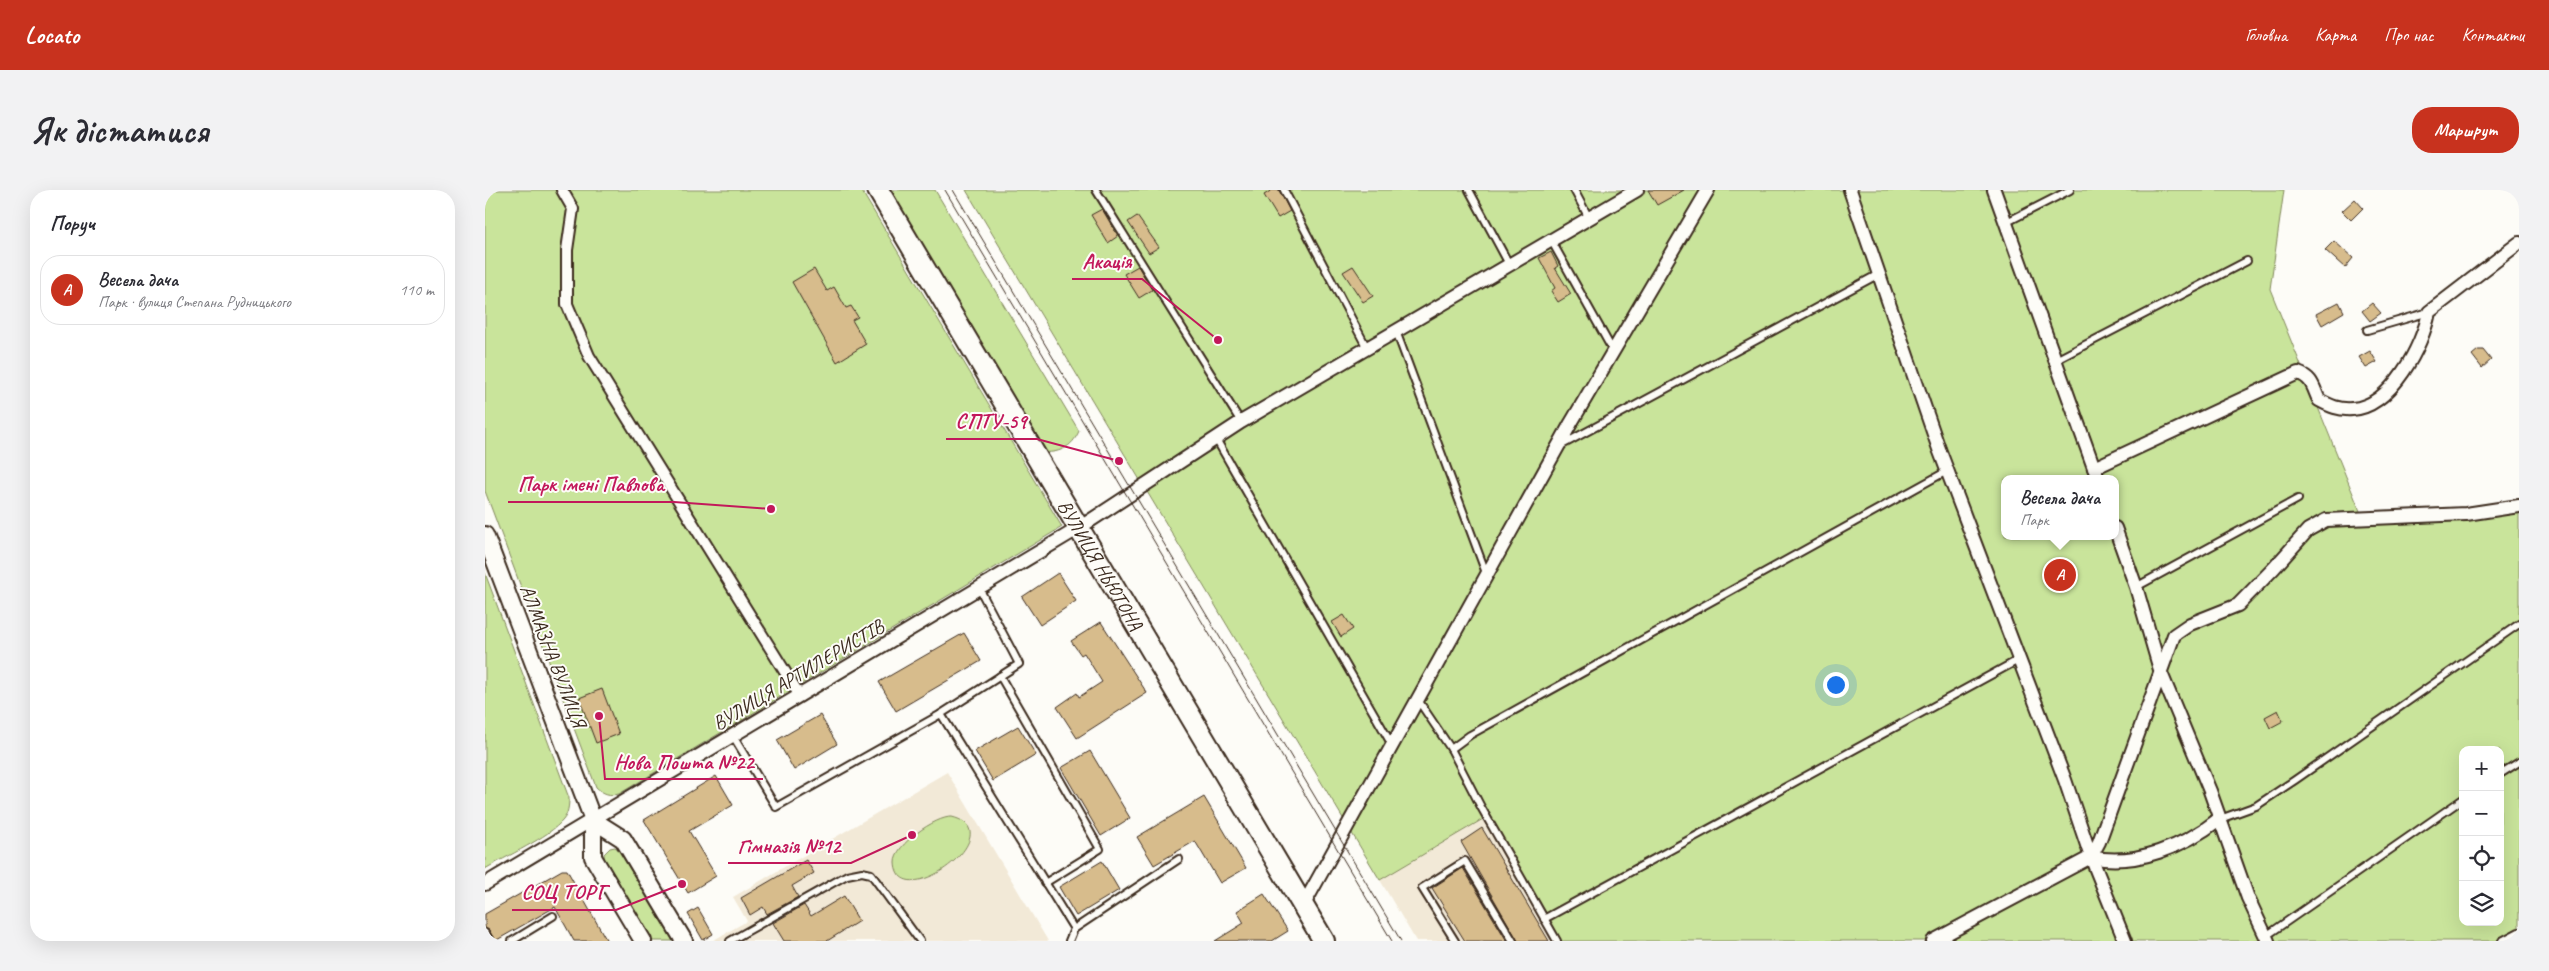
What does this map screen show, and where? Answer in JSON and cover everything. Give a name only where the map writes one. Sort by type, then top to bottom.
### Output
[{"type":"main road","name":"ВУЛИЦЯ НЬЮТОНА","points":[[878,190],[1324,941]]},
{"type":"street","points":[[562,190],[573,209],[567,250],[567,304],[589,356],[800,696]]},
{"type":"street","name":"ВУЛИЦЯ АРТИЛЕРИСТІВ","points":[[485,884],[1079,528],[1241,422],[1637,190]]},
{"type":"street","points":[[1303,906],[1557,448],[1708,190]]},
{"type":"street","points":[[1850,190],[1877,275],[1947,470],[2019,659],[2091,857],[2125,941]]},
{"type":"street","points":[[1993,190],[2096,473],[2298,374],[2312,381],[2319,400],[2337,408],[2353,409],[2364,406],[2396,383],[2425,333],[2429,312],[2519,243]]},
{"type":"street","points":[[1933,941],[2091,857],[2099,842],[2174,636],[2190,624],[2238,605],[2308,530],[2326,520],[2466,514],[2519,506]]},
{"type":"street","name":"АЛМАЗНА ВУЛИЦЯ","points":[[485,535],[593,820],[593,857],[643,941]]},
{"type":"street","points":[[2119,539],[2136,587],[2161,673],[2248,898],[2267,938]]},
{"type":"street","points":[[2091,857],[2105,860],[2155,853],[2204,831],[2219,819]]},
{"type":"street","points":[[593,820],[623,839],[684,941]]},
{"type":"lane","points":[[1096,190],[1241,422]]},
{"type":"lane","points":[[1284,190],[1367,348]]},
{"type":"lane","points":[[1469,190],[1509,264]]},
{"type":"lane","points":[[1574,190],[1589,218]]},
{"type":"lane","points":[[2005,223],[2070,190]]},
{"type":"lane","points":[[1551,240],[1613,351]]},
{"type":"lane","points":[[2054,361],[2247,261]]},
{"type":"lane","points":[[1557,448],[1877,275]]},
{"type":"lane","points":[[2367,330],[2429,312]]},
{"type":"lane","points":[[1395,332],[1487,574]]},
{"type":"lane","points":[[1217,439],[1392,745]]},
{"type":"lane","points":[[1451,749],[1470,736],[1947,470]]},
{"type":"lane","points":[[2136,587],[2298,499]]},
{"type":"lane","points":[[733,736],[775,807],[941,714],[1019,664],[979,588]]},
{"type":"lane","points":[[2219,819],[2256,806],[2288,786],[2519,624]]},
{"type":"lane","points":[[1544,919],[2019,659]]},
{"type":"lane","points":[[1000,676],[1100,849],[1045,883]]},
{"type":"lane","points":[[1417,699],[1451,749],[1453,757],[1557,941]]},
{"type":"lane","points":[[941,714],[1074,928]]},
{"type":"lane","points":[[2504,771],[2519,762]]},
{"type":"lane","points":[[2267,938],[2459,802]]},
{"type":"lane","points":[[1069,941],[1074,928],[1179,859]]},
{"type":"lane","points":[[1455,941],[1422,888],[1465,861],[1513,941]]},
{"type":"lane","points":[[730,941],[847,875],[862,872],[871,874],[920,941]]},
{"type":"lane","points":[[512,941],[553,916]]},
{"type":"lane","points":[[2502,941],[2519,932]]},
{"type":"lane","points":[[485,933],[490,941]]},
{"type":"shaded area","points":[[947,772],[1048,941],[712,941],[747,921],[733,897]]},
{"type":"shaded area","points":[[1483,819],[1559,941],[1416,941],[1380,880]]},
{"type":"green space","points":[[485,190],[861,190],[1062,527],[619,794],[610,795],[604,793],[596,787],[485,491]]},
{"type":"green space","points":[[888,190],[935,190],[1079,431],[1072,442],[1064,449],[1053,452],[1041,452]]},
{"type":"green space","points":[[966,190],[2284,190],[2270,289],[2362,516],[2519,506],[2519,941],[1557,941],[1483,819],[1380,880]]},
{"type":"green space","points":[[485,573],[569,798],[566,815],[563,820],[548,833],[485,869]]},
{"type":"green space","points":[[952,817],[967,826],[970,838],[962,853],[948,866],[931,876],[914,881],[901,877],[895,862],[901,848],[908,840],[927,826],[936,821]]},
{"type":"green space","points":[[615,847],[622,852],[675,941],[652,941],[605,863],[604,854],[610,848]]},
{"type":"building","points":[[1272,190],[1279,190],[1290,211],[1278,218],[1264,195]]},
{"type":"building","points":[[1648,190],[1684,190],[1657,205]]},
{"type":"building","points":[[2355,199],[2363,208],[2351,220],[2342,211]]},
{"type":"building","points":[[1102,209],[1118,236],[1108,243],[1091,215]]},
{"type":"building","points":[[1137,216],[1159,247],[1149,253],[1128,222]]},
{"type":"building","points":[[2334,241],[2353,258],[2345,268],[2325,250]]},
{"type":"building","points":[[1551,252],[1558,266],[1555,268],[1571,294],[1558,302],[1551,291],[1555,288],[1539,258]]},
{"type":"building","points":[[1138,266],[1152,290],[1139,298],[1124,274]]},
{"type":"building","points":[[1353,266],[1373,296],[1363,302],[1343,272]]},
{"type":"building","points":[[814,269],[827,291],[834,287],[846,308],[851,306],[858,317],[852,320],[866,344],[837,362],[792,282]]},
{"type":"building","points":[[2339,302],[2344,312],[2322,325],[2316,314]]},
{"type":"building","points":[[2372,303],[2381,313],[2370,321],[2362,311]]},
{"type":"building","points":[[2478,350],[2483,350],[2491,360],[2482,368],[2472,355]]},
{"type":"building","points":[[2370,351],[2377,362],[2366,368],[2359,357]]},
{"type":"building","points":[[1058,573],[1076,601],[1040,625],[1022,597]]},
{"type":"building","points":[[1344,615],[1353,629],[1341,637],[1332,622]]},
{"type":"building","points":[[1101,622],[1147,693],[1077,738],[1057,707],[1077,693],[1079,697],[1102,682],[1084,653],[1081,655],[1071,641]]},
{"type":"building","points":[[964,633],[981,661],[896,711],[879,682]]},
{"type":"building","points":[[602,689],[619,734],[596,743],[579,698]]},
{"type":"building","points":[[2278,710],[2283,721],[2270,728],[2265,717]]},
{"type":"building","points":[[820,715],[837,744],[794,770],[777,740]]},
{"type":"building","points":[[1018,726],[1036,755],[993,781],[975,751]]},
{"type":"building","points":[[1090,751],[1130,818],[1101,836],[1061,768]]},
{"type":"building","points":[[716,776],[733,805],[689,831],[716,876],[688,893],[644,820]]},
{"type":"building","points":[[1204,797],[1246,868],[1220,883],[1195,841],[1154,865],[1137,837]]},
{"type":"building","points":[[1482,828],[1549,941],[1518,941],[1461,842]]},
{"type":"building","points":[[806,860],[814,873],[792,886],[798,897],[767,914],[763,907],[750,915],[741,898]]},
{"type":"building","points":[[1102,861],[1119,890],[1076,916],[1059,887]]},
{"type":"building","points":[[1463,868],[1507,941],[1465,941],[1432,888]]},
{"type":"building","points":[[562,870],[567,870],[607,941],[574,941],[555,907],[495,941],[489,930],[485,928],[485,914]]},
{"type":"building","points":[[1264,894],[1288,931],[1272,941],[1215,941],[1244,923],[1237,911]]},
{"type":"building","points":[[844,896],[859,921],[827,941],[784,941],[773,923],[804,905],[811,916]]},
{"type":"building","points":[[698,908],[713,934],[703,940],[688,914]]},
{"type":"tram line","points":[[945,190],[1392,941]]},
{"type":"tram line","points":[[953,190],[1401,941]]},
{"type":"place","name":"Акація","points":[[1218,340]]},
{"type":"place","name":"СПТУ-59","points":[[1119,461]]},
{"type":"place","name":"Парк імені Павлова","points":[[771,509]]},
{"type":"place","name":"Весела дача","points":[[2060,575]]},
{"type":"place","name":"Нова Пошта №22","points":[[599,716]]},
{"type":"place","name":"Гімназія №12","points":[[912,835]]},
{"type":"place","name":"СОЦ ТОРГ","points":[[682,884]]}]
